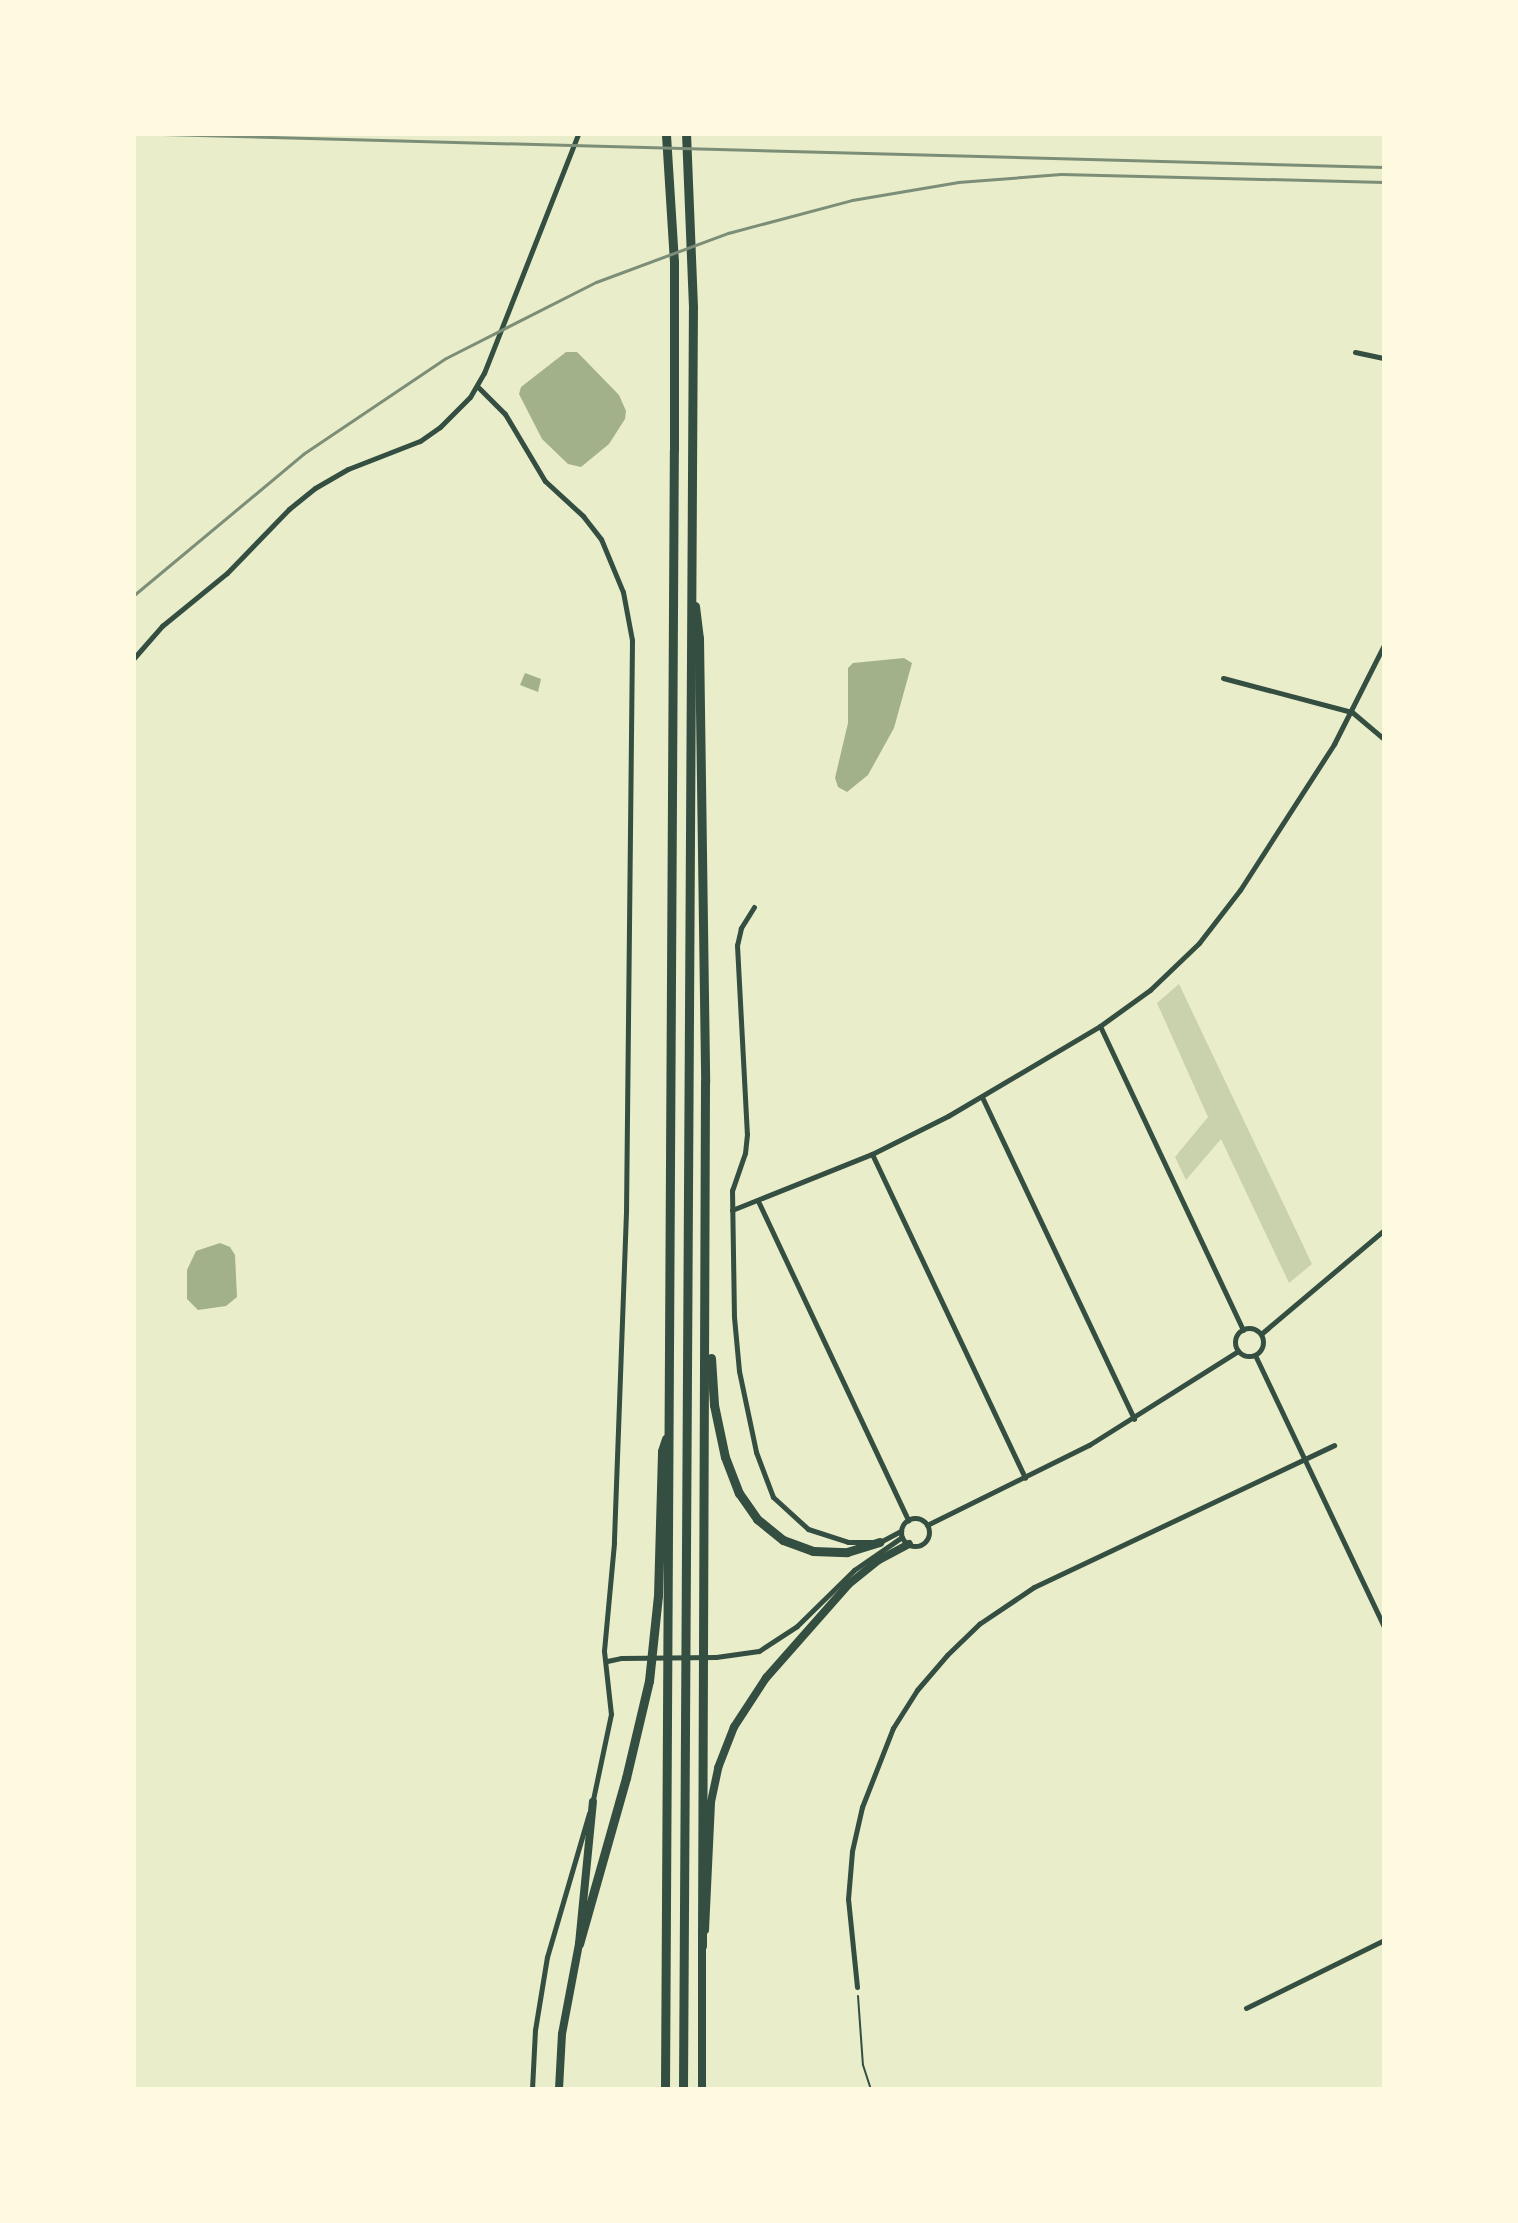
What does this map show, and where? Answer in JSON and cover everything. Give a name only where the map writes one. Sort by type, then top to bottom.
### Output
[{"type":"highway","points":[[665,2089],[674,326],[673,223],[666,134]]},
{"type":"highway","points":[[683,2089],[693,307],[686,134]]},
{"type":"highway","points":[[691,596],[699,638],[705,1108],[702,2089]]},
{"type":"highway","points":[[705,1108],[710,1140],[712,1379],[719,1432],[729,1470],[757,1519],[790,1543],[830,1553],[880,1542]]},
{"type":"highway","points":[[559,2089],[564,2014],[579,1944],[633,1751],[649,1681],[658,1596],[662,1451],[669,1432]]},
{"type":"highway","points":[[702,1946],[707,1918],[711,1802],[718,1768],[734,1727],[756,1690],[849,1584],[904,1537]]},
{"type":"highway","points":[[579,1944],[593,1802]]},
{"type":"street","points":[[134,658],[169,620],[227,573],[289,509],[315,488],[348,469],[429,435],[478,387],[519,290],[578,134]]},
{"type":"street","points":[[1355,352],[1384,358]]},
{"type":"street","points":[[478,387],[505,414],[545,481],[589,523],[601,539],[623,592],[632,640],[626,1197],[614,1543],[604,1645],[611,1714],[593,1802],[547,1957],[537,2014],[532,2089]]},
{"type":"street","points":[[732,1210],[872,1154],[982,1097],[1100,1026],[1166,975],[1212,927],[1352,712],[1384,645]]},
{"type":"street","points":[[1223,678],[1352,712],[1384,739]]},
{"type":"street","points":[[754,907],[744,921],[737,945],[747,1134],[745,1153],[733,1184],[732,1210],[737,1360],[756,1452],[766,1482],[781,1506],[808,1529],[848,1542],[880,1542],[904,1537],[919,1545],[926,1539],[927,1525]]},
{"type":"street","points":[[1100,1026],[1243,1330]]},
{"type":"street","points":[[982,1097],[1134,1419]]},
{"type":"street","points":[[872,1154],[1025,1478]]},
{"type":"street","points":[[607,1661],[641,1657],[747,1655],[778,1641],[854,1570],[904,1537],[908,1520],[758,1201]]},
{"type":"street","points":[[1261,1334],[1384,1230]]},
{"type":"street","points":[[1255,1329],[1261,1334],[1262,1348],[1255,1355],[1246,1356],[1238,1351],[1236,1339],[1243,1330],[1255,1329]]},
{"type":"street","points":[[927,1525],[1025,1478],[1134,1419],[1238,1351]]},
{"type":"street","points":[[1255,1355],[1384,1627]]},
{"type":"street","points":[[857,1987],[848,1899],[857,1828],[884,1747],[904,1709],[932,1672],[979,1624],[1034,1587],[1334,1445]]},
{"type":"street","points":[[908,1520],[918,1519],[927,1525]]},
{"type":"street","points":[[1246,2008],[1384,1940]]},
{"type":"path","points":[[857,1987],[863,2065],[871,2089]]},
{"type":"shaded area","points":[[566,352],[577,352],[619,395],[626,411],[625,419],[609,444],[581,467],[568,464],[542,439],[519,394],[521,387]]},
{"type":"shaded area","points":[[904,658],[912,663],[894,728],[868,775],[847,792],[838,787],[835,778],[848,723],[848,668],[853,663]]},
{"type":"shaded area","points":[[525,673],[541,679],[538,692],[520,685]]},
{"type":"shaded area","points":[[1179,984],[1312,1264],[1289,1283],[1221,1139],[1186,1180],[1175,1157],[1208,1117],[1157,1003]]},
{"type":"shaded area","points":[[220,1243],[230,1247],[235,1255],[237,1297],[226,1306],[198,1310],[187,1299],[187,1270],[196,1251]]},
{"type":"railway","points":[[163,134],[1384,167]]},
{"type":"railway","points":[[134,595],[303,454],[446,358],[596,282],[728,233],[852,200],[958,182],[1061,174],[1384,182]]}]
